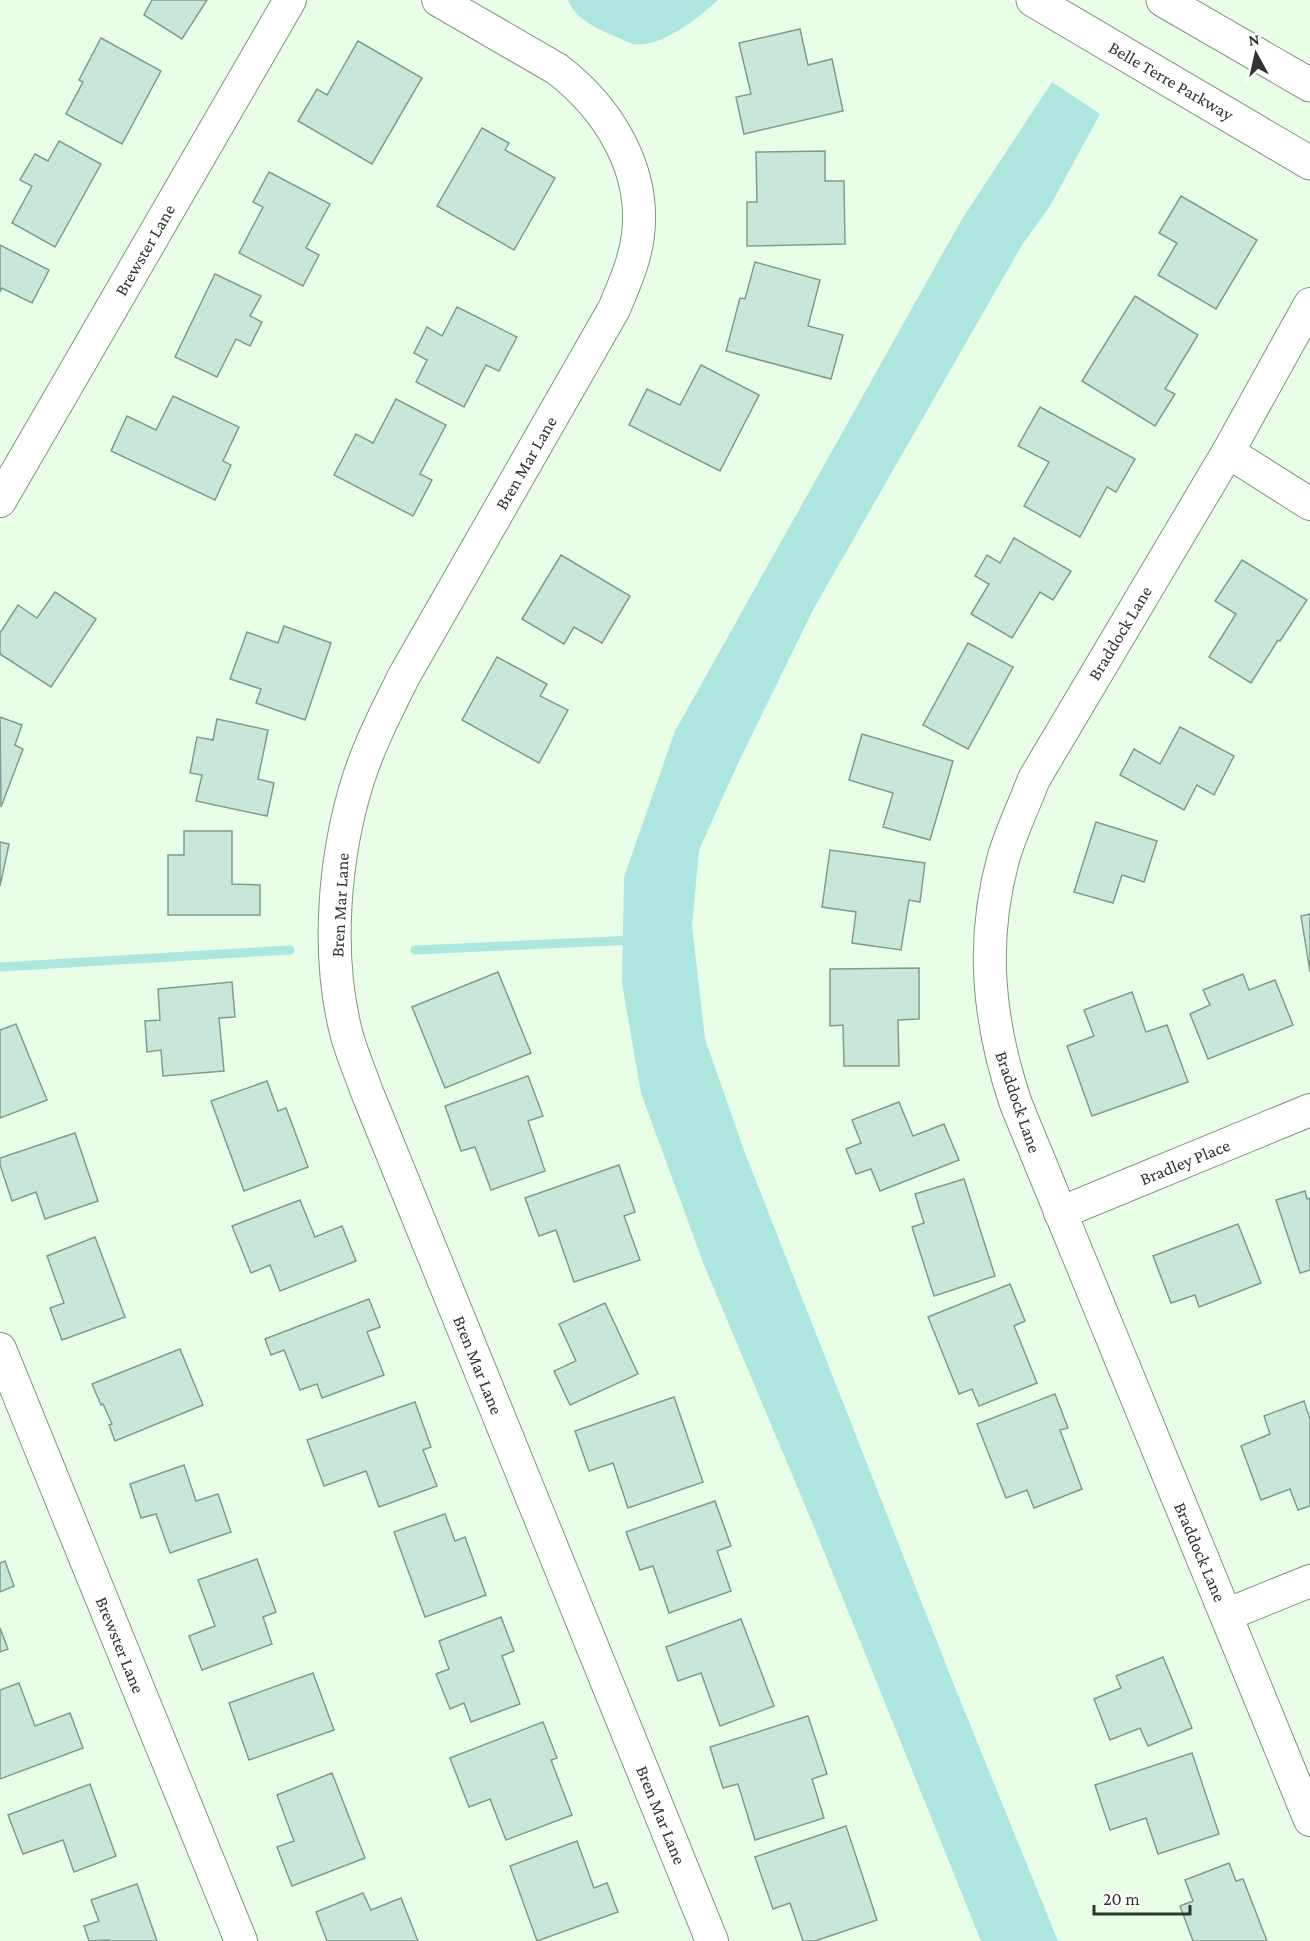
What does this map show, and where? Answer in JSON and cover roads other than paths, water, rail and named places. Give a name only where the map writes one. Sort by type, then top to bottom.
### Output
[{"type":"main road","name":"Belle Terre Parkway","points":[[1033,0],[1310,162]]},
{"type":"main road","points":[[1164,0],[1310,85]]},
{"type":"street","name":"Brewster Lane","points":[[0,501],[290,0]]},
{"type":"street","name":"Bren Mar Lane","points":[[438,0],[558,69],[598,108],[614,129],[632,171],[639,214],[638,234],[634,257],[614,309],[404,676],[367,755],[346,826],[336,899],[336,946],[341,1006],[346,1032],[367,1092],[712,1941]]},
{"type":"street","name":"Braddock Lane","points":[[1310,304],[1228,452],[1034,779],[1011,834],[998,881],[992,911],[990,940],[992,1006],[997,1038],[1016,1104],[1310,1820]]},
{"type":"street","points":[[1228,452],[1310,504]]},
{"type":"street","name":"Bradley Place","points":[[1060,1213],[1310,1110]]},
{"type":"street","name":"Brewster Lane","points":[[0,1349],[241,1941]]},
{"type":"street","points":[[1226,1615],[1310,1581]]},
{"type":"water","points":[[568,0],[718,0],[667,37],[655,42],[632,44],[587,22],[579,16]]},
{"type":"water","points":[[1052,82],[1100,114],[1050,206],[1022,245],[814,608],[740,759],[699,850],[692,926],[705,1039],[745,1153],[954,1685],[1058,1941],[981,1941],[812,1522],[704,1265],[641,1093],[622,983],[624,877],[675,731],[962,219]]},
{"type":"waterway","points":[[415,950],[635,940]]},
{"type":"waterway","points":[[0,967],[290,950]]}]
